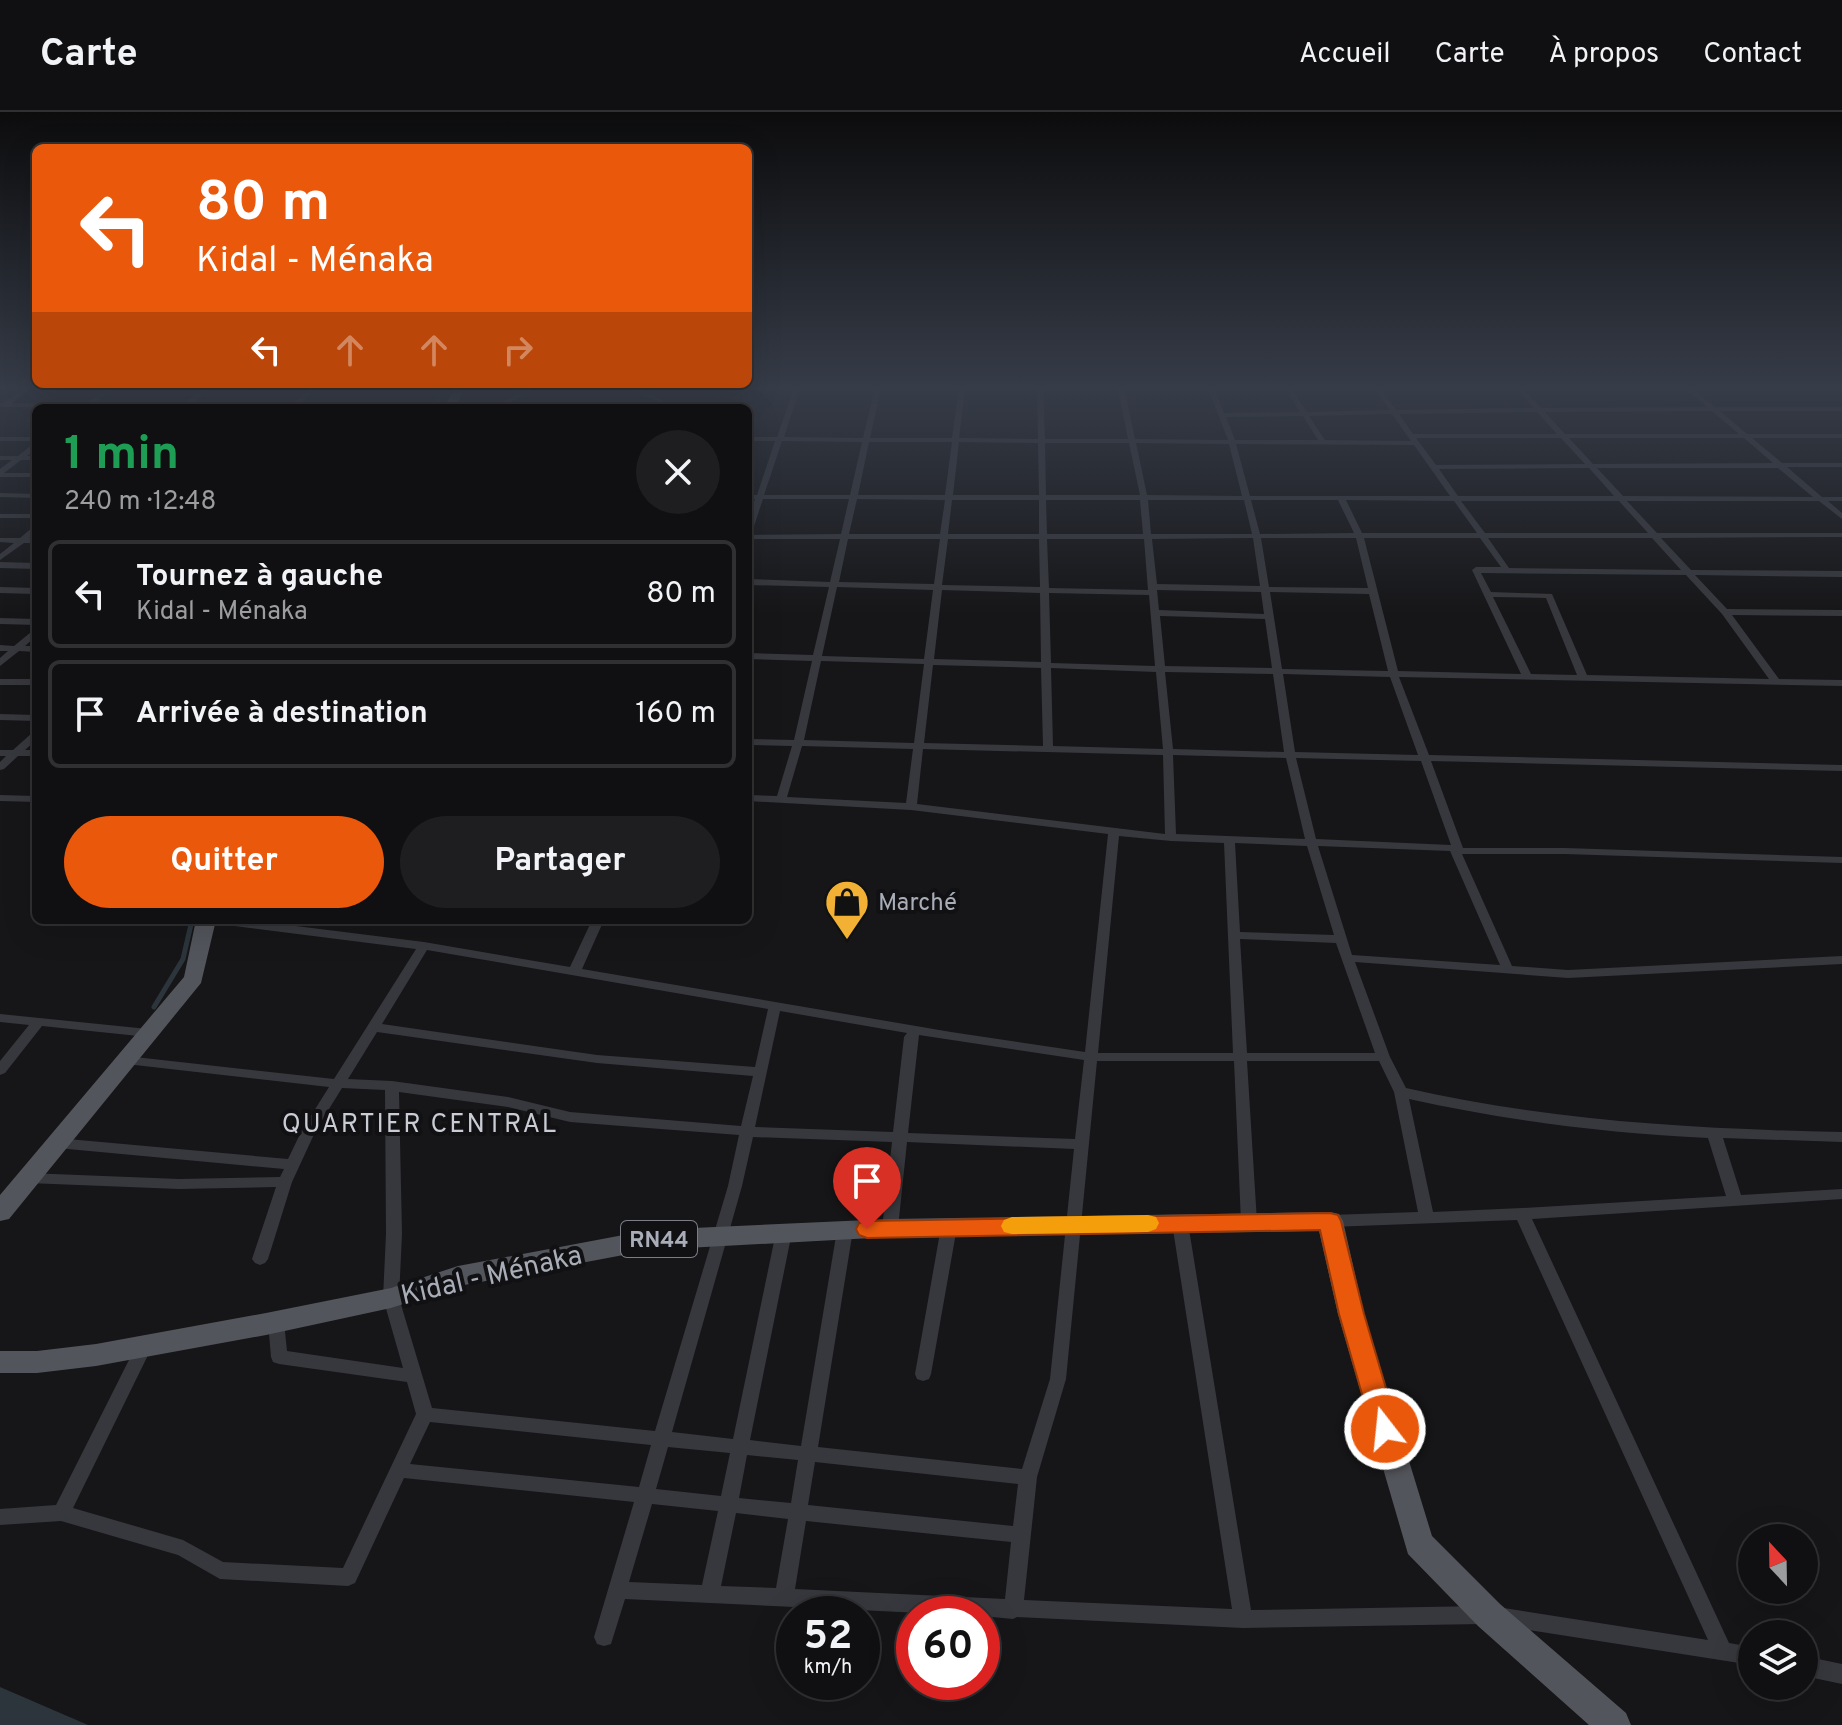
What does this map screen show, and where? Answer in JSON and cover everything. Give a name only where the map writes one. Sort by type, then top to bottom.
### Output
[{"type":"main road","points":[[0,1212],[194,978],[205,924]]},
{"type":"main road","points":[[1330,1221],[1351,1314],[1419,1544],[1489,1615],[1614,1725]]},
{"type":"main road","name":"Kidal - Ménaka","points":[[0,1362],[37,1362],[144,1347],[391,1298],[458,1276],[650,1240],[890,1228],[1330,1221]]},
{"type":"street","points":[[752,523],[772,463]]},
{"type":"street","points":[[781,800],[798,743],[861,463]]},
{"type":"street","points":[[911,807],[953,463]]},
{"type":"street","points":[[1042,463],[1048,749]]},
{"type":"street","points":[[1137,463],[1144,497],[1168,752],[1171,838]]},
{"type":"street","points":[[1238,463],[1257,536],[1290,755],[1311,842],[1340,939],[1383,1057],[1401,1092],[1427,1218]]},
{"type":"street","points":[[1430,463],[1507,570]]},
{"type":"street","points":[[1589,465],[1725,612],[1776,681]]},
{"type":"street","points":[[1780,465],[1842,517]]},
{"type":"street","points":[[1433,467],[1842,465]]},
{"type":"street","points":[[0,473],[32,475]]},
{"type":"street","points":[[0,495],[32,496]]},
{"type":"street","points":[[752,497],[1842,499]]},
{"type":"street","points":[[1341,498],[1359,536],[1394,675],[1456,850],[1507,968]]},
{"type":"street","points":[[0,516],[32,516]]},
{"type":"street","points":[[0,558],[32,532]]},
{"type":"street","points":[[752,535],[1842,535]]},
{"type":"street","points":[[0,540],[32,541]]},
{"type":"street","points":[[0,565],[32,566]]},
{"type":"street","points":[[1527,676],[1476,570],[1842,574]]},
{"type":"street","points":[[752,582],[1045,590],[1266,588],[1372,591]]},
{"type":"street","points":[[0,590],[32,591]]},
{"type":"street","points":[[1486,594],[1549,596],[1583,677]]},
{"type":"street","points":[[1725,612],[1842,613]]},
{"type":"street","points":[[1155,613],[1270,617]]},
{"type":"street","points":[[0,621],[32,622]]},
{"type":"street","points":[[0,663],[32,635]]},
{"type":"street","points":[[0,648],[32,649]]},
{"type":"street","points":[[752,656],[1394,675],[1842,683]]},
{"type":"street","points":[[0,682],[32,682]]},
{"type":"street","points":[[0,717],[32,718]]},
{"type":"street","points":[[0,767],[32,739]]},
{"type":"street","points":[[752,742],[1842,768]]},
{"type":"street","points":[[0,753],[32,753]]},
{"type":"street","points":[[0,798],[32,799]]},
{"type":"street","points":[[752,798],[911,807],[1171,838],[1456,850],[1842,860]]},
{"type":"street","points":[[1013,1610],[1028,1477],[1058,1379],[1114,832]]},
{"type":"street","points":[[1229,840],[1249,1222]]},
{"type":"street","points":[[251,924],[424,946],[1090,1057],[1383,1057]]},
{"type":"street","points":[[574,972],[596,924]]},
{"type":"street","points":[[1234,935],[1340,939]]},
{"type":"street","points":[[260,1259],[293,1165],[338,1084],[424,946]]},
{"type":"street","points":[[1347,958],[1568,974],[1842,960]]},
{"type":"street","points":[[604,1637],[735,1186],[775,1006]]},
{"type":"street","points":[[0,1018],[148,1033]]},
{"type":"street","points":[[0,1070],[39,1021]]},
{"type":"street","points":[[373,1027],[597,1059],[761,1072]]},
{"type":"street","points":[[890,1228],[911,1037],[916,1030]]},
{"type":"street","points":[[126,1060],[338,1084],[392,1086],[508,1102],[570,1117],[747,1130],[1081,1144]]},
{"type":"street","points":[[0,1517],[61,1513],[183,1548],[220,1570],[348,1577],[425,1414],[391,1298],[394,1234],[392,1086]]},
{"type":"street","points":[[1401,1092],[1538,1121],[1714,1134],[1842,1137]]},
{"type":"street","points":[[1714,1134],[1735,1200]]},
{"type":"street","points":[[56,1143],[293,1165]]},
{"type":"street","points":[[28,1178],[179,1184],[285,1182]]},
{"type":"street","points":[[1330,1221],[1522,1214],[1842,1194]]},
{"type":"street","points":[[1522,1214],[1723,1651]]},
{"type":"street","points":[[1180,1223],[1243,1619]]},
{"type":"street","points":[[923,1374],[949,1227]]},
{"type":"street","points":[[784,1596],[845,1230]]},
{"type":"street","points":[[710,1594],[784,1232]]},
{"type":"street","points":[[276,1322],[279,1357],[414,1376]]},
{"type":"street","points":[[61,1513],[144,1347]]},
{"type":"street","points":[[425,1414],[1028,1477]]},
{"type":"street","points":[[398,1470],[1022,1535]]},
{"type":"street","points":[[618,1590],[776,1598]]},
{"type":"street","points":[[880,1603],[1243,1619],[1489,1615],[1738,1654]]},
{"type":"street","points":[[1818,1669],[1842,1674]]},
{"type":"shaded area","points":[[0,1687],[88,1725],[0,1725]]},
{"type":"waterway","points":[[154,1007],[183,959],[191,924]]},
{"type":"slow traffic","points":[[1012,1226],[1148,1223]]},
{"type":"place","name":"Marché","points":[[847,941]]},
{"type":"district","name":"QUARTIER CENTRAL","points":[[420,1123]]},
{"type":"route","points":[[867,1229],[1330,1221],[1351,1314],[1385,1429]]}]
